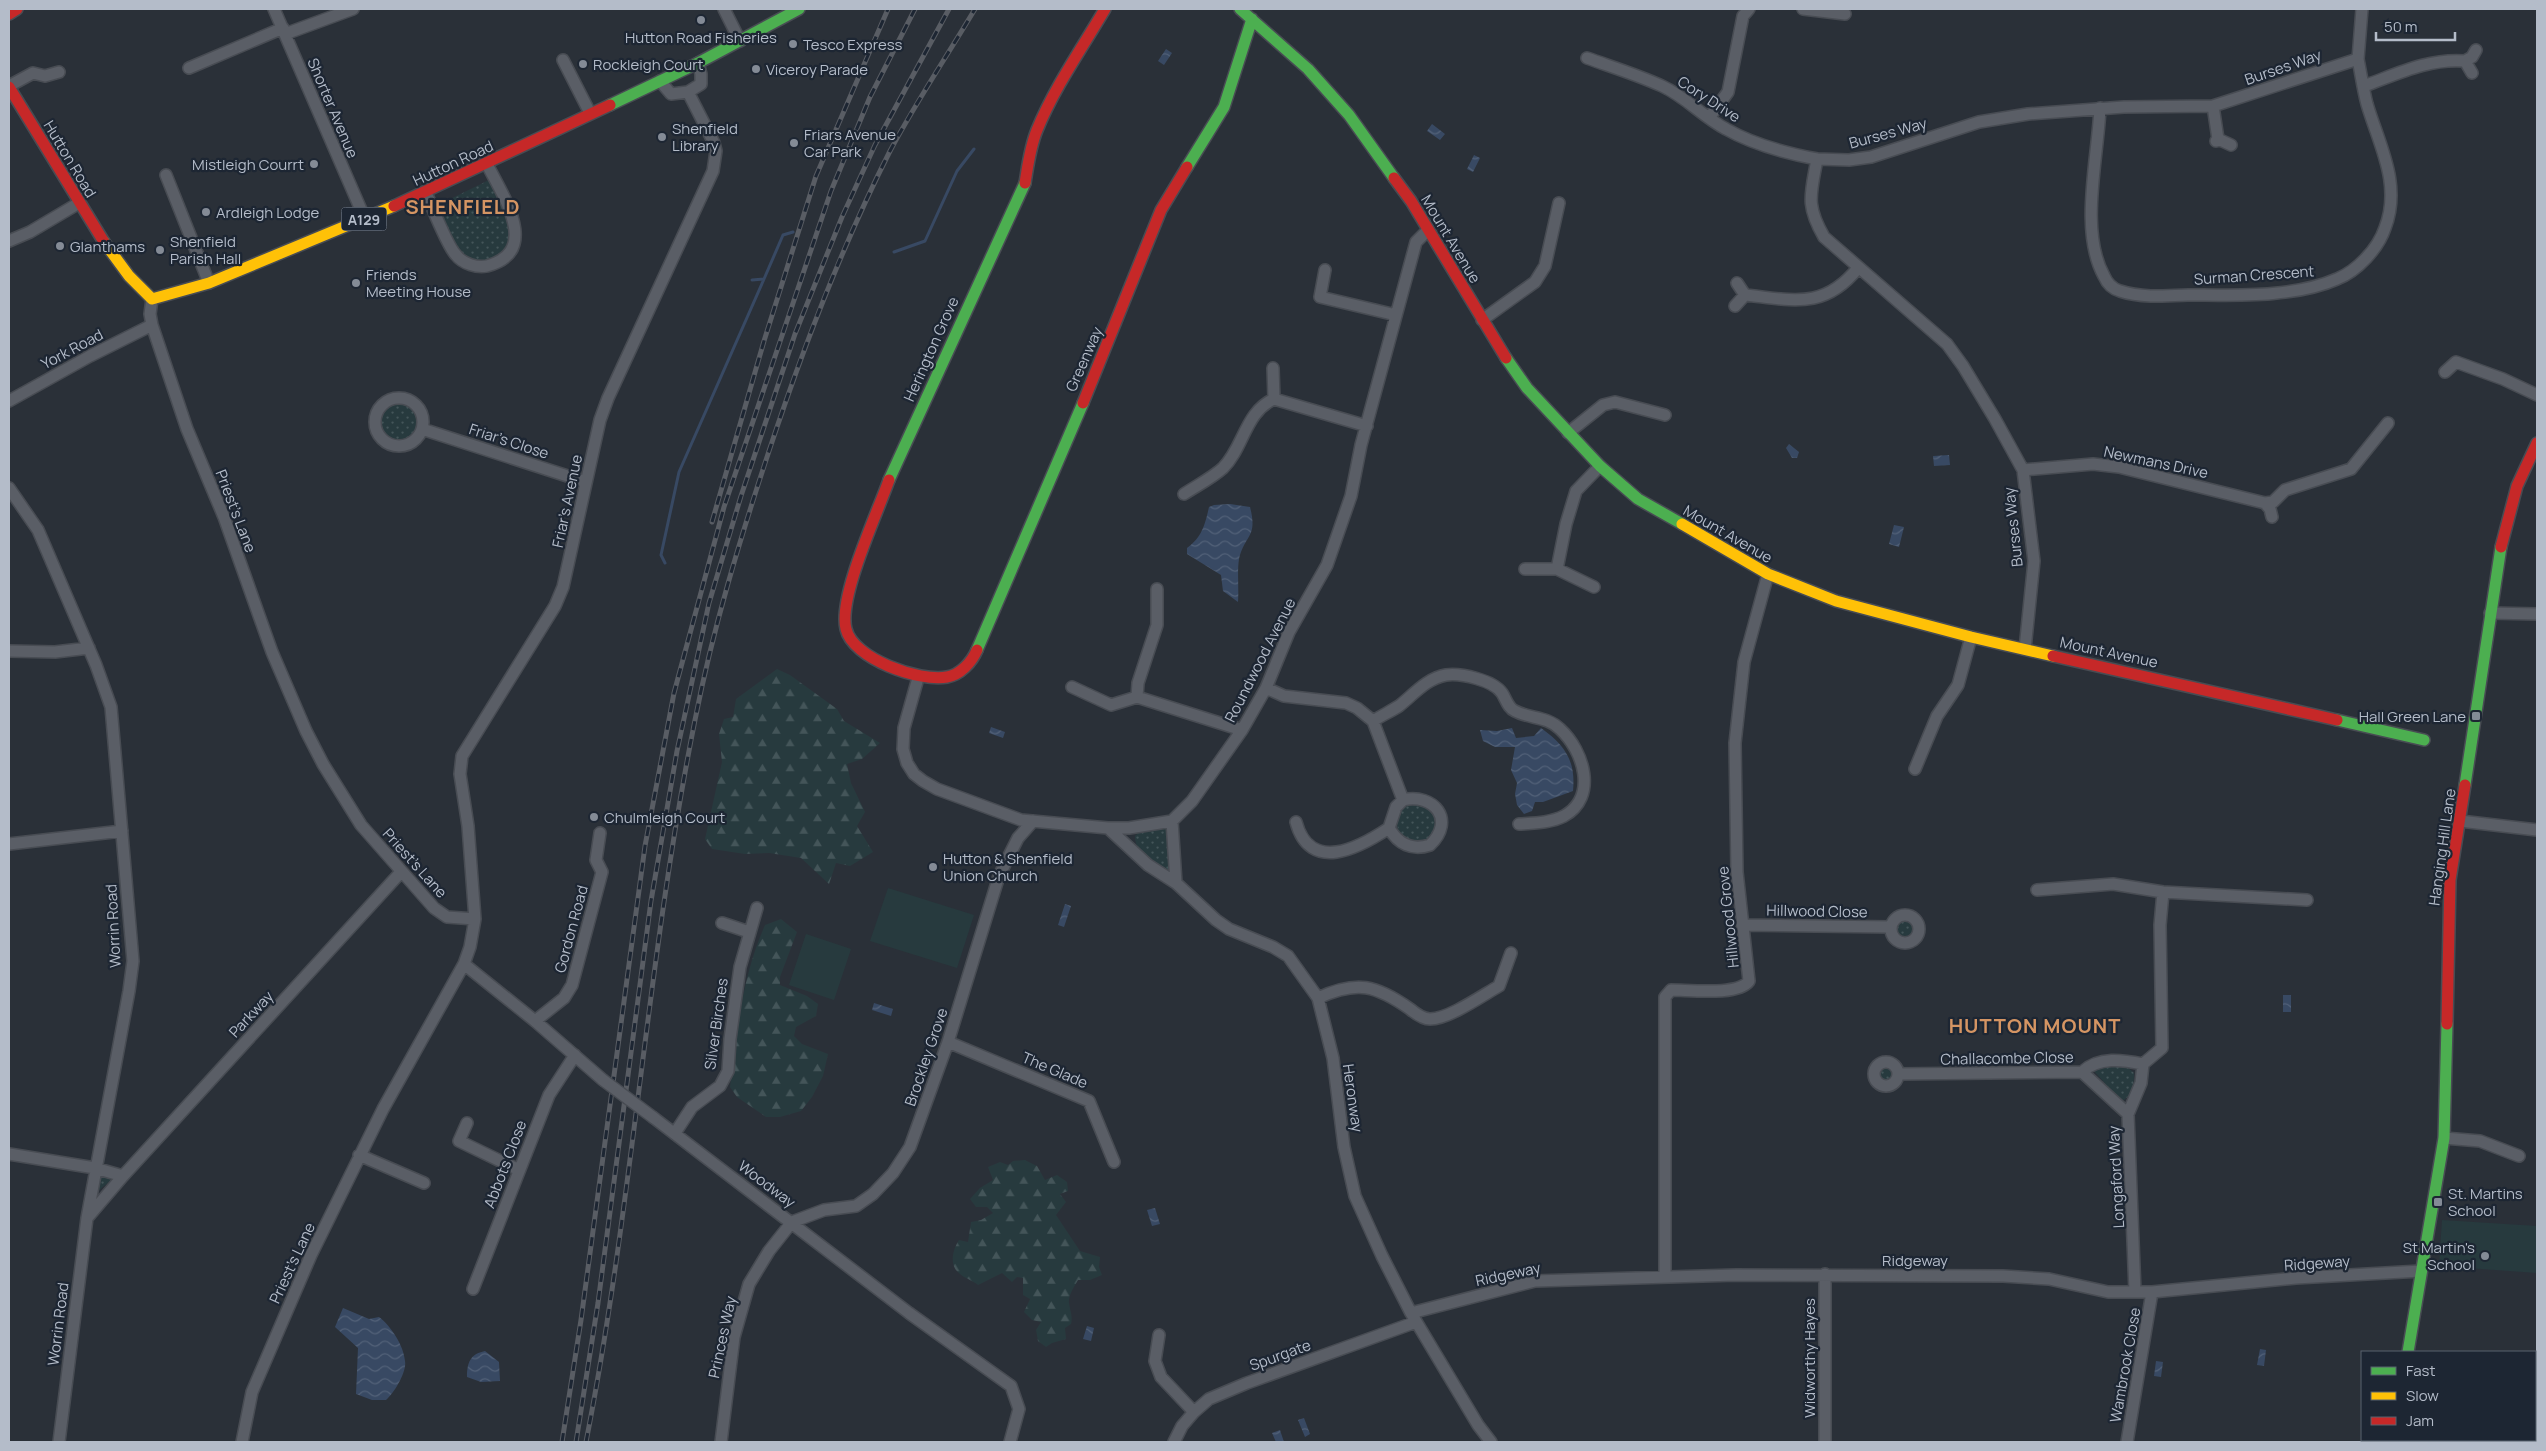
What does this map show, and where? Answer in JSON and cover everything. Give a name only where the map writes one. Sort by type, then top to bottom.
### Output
[{"type":"street","points":[[9,14],[17,9]]},
{"type":"street","name":"Shorter Avenue","points":[[274,9],[365,219]]},
{"type":"street","points":[[189,68],[284,31],[354,9]]},
{"type":"street","points":[[724,9],[740,41]]},
{"type":"street","name":"Hutton Road","points":[[9,87],[79,203],[134,284],[152,299],[169,296],[209,283],[426,193],[698,63],[799,9]]},
{"type":"street","name":"Herington Grove","points":[[918,678],[858,648],[849,637],[844,611],[846,597],[891,475],[958,324],[1024,187],[1029,156],[1037,130],[1065,76],[1105,9]]},
{"type":"street","name":"Mount Avenue","points":[[1240,9],[1308,69],[1349,115],[1406,194],[1482,320],[1527,388],[1600,466],[1638,498],[1768,574],[1836,601],[1971,637],[2424,740]]},
{"type":"street","points":[[1709,118],[1728,92],[1743,16],[1749,9]]},
{"type":"street","points":[[1803,9],[1845,14]]},
{"type":"street","points":[[2358,59],[2362,9]]},
{"type":"street","name":"Greenway","points":[[918,678],[948,678],[964,669],[974,657],[1122,310],[1161,210],[1224,106],[1252,20]]},
{"type":"street","points":[[2364,86],[2427,63],[2447,59],[2465,61],[2472,57],[2476,50]]},
{"type":"street","name":"Cory Drive","points":[[1587,58],[1662,86],[1679,95],[1725,129],[1764,146],[1817,159]]},
{"type":"street","name":"Surman Crescent","points":[[2100,108],[2092,231],[2099,265],[2109,284],[2118,291],[2134,294],[2223,295],[2320,286],[2340,278],[2368,255],[2385,229],[2391,193],[2390,176],[2358,59]]},
{"type":"street","name":"Burses Way","points":[[2025,649],[2034,561],[2022,470],[1995,419],[1963,366],[1947,344],[1824,237],[1814,220],[1810,202],[1817,159],[1849,160],[1870,156],[1980,122],[2028,114],[2100,108],[2213,106],[2358,59]]},
{"type":"street","points":[[563,60],[590,113]]},
{"type":"street","points":[[2465,61],[2472,73]]},
{"type":"street","points":[[660,81],[671,94],[688,92],[701,84],[698,63]]},
{"type":"street","points":[[9,87],[33,73],[45,76],[58,72]]},
{"type":"street","name":"Friar's Avenue","points":[[475,919],[468,826],[460,774],[462,756],[555,606],[562,587],[600,420],[608,398],[716,161],[714,143],[688,92]]},
{"type":"street","points":[[2213,106],[2217,140],[2231,145]]},
{"type":"street","points":[[426,193],[455,255],[469,264],[484,267],[500,262],[511,252],[514,246],[516,226],[487,164]]},
{"type":"street","points":[[166,175],[209,283]]},
{"type":"street","points":[[9,241],[30,232],[79,203]]},
{"type":"street","points":[[1482,320],[1535,282],[1545,266],[1559,203]]},
{"type":"street","name":"Roundwood Avenue","points":[[1172,821],[1192,801],[1242,730],[1266,688],[1289,632],[1331,556],[1351,496],[1367,426],[1416,242],[1428,230]]},
{"type":"street","points":[[1734,306],[1745,295],[1794,299],[1823,297],[1842,284],[1858,268]]},
{"type":"street","points":[[1325,270],[1320,296],[1396,315]]},
{"type":"street","points":[[1737,282],[1745,295]]},
{"type":"street","name":"Priest's Lane","points":[[152,299],[150,314],[152,325],[187,429],[224,518],[272,652],[306,731],[323,764],[361,825],[434,908],[447,917],[475,919],[470,947],[464,964],[360,1155],[311,1255],[252,1392],[242,1442]]},
{"type":"street","name":"York Road","points":[[9,402],[90,356],[152,325]]},
{"type":"street","points":[[2445,372],[2454,356],[2537,395]]},
{"type":"street","points":[[1274,368],[1274,400]]},
{"type":"street","points":[[396,398],[403,399],[410,401],[419,410],[422,416],[422,429],[413,442],[406,445],[391,444],[379,435],[376,419],[382,405],[396,398]]},
{"type":"street","points":[[1184,494],[1222,468],[1255,413],[1262,405],[1274,400],[1367,426]]},
{"type":"street","points":[[1568,433],[1596,409],[1609,403],[1615,402],[1665,415]]},
{"type":"street","points":[[2265,503],[2273,502],[2285,490],[2351,469],[2388,423]]},
{"type":"street","name":"Friar's Close","points":[[422,429],[586,482]]},
{"type":"street","name":"Hanging Hill Lane","points":[[2408,1351],[2444,1138],[2449,950],[2448,908],[2460,821],[2490,613],[2512,502],[2520,476],[2537,442]]},
{"type":"street","name":"Newmans Drive","points":[[2022,470],[2093,464],[2118,467],[2265,503]]},
{"type":"street","points":[[1557,569],[1566,524],[1576,491],[1600,466]]},
{"type":"street","name":"Worrin Road","points":[[9,488],[38,530],[89,648],[112,707],[132,961],[129,991],[87,1218],[59,1442]]},
{"type":"street","points":[[2265,503],[2270,509],[2272,517]]},
{"type":"street","points":[[1525,568],[1557,569],[1580,579],[1594,588]]},
{"type":"street","name":"Hillwood Grove","points":[[1665,1277],[1665,997],[1671,990],[1732,990],[1746,985],[1749,981],[1750,972],[1742,925],[1734,780],[1738,702],[1744,662],[1768,574]]},
{"type":"street","points":[[1137,697],[1138,683],[1158,625],[1157,589]]},
{"type":"street","points":[[2490,613],[2537,614]]},
{"type":"street","points":[[1916,768],[1937,716],[1958,685],[1971,637]]},
{"type":"street","points":[[9,651],[55,652],[89,648]]},
{"type":"street","points":[[1372,721],[1440,676],[1454,674],[1485,683],[1501,692],[1515,711],[1540,717],[1561,729],[1577,751],[1585,779],[1584,792],[1571,811],[1552,820],[1519,824]]},
{"type":"street","points":[[918,678],[904,728],[904,749],[907,763],[914,774],[937,789],[1008,817],[1108,828],[1129,828],[1172,821],[1176,883]]},
{"type":"street","points":[[1072,686],[1111,705],[1137,697],[1242,730]]},
{"type":"street","points":[[1266,688],[1284,696],[1346,703],[1372,721],[1403,800]]},
{"type":"street","points":[[1296,822],[1302,839],[1308,845],[1328,852],[1362,846],[1389,828],[1396,807],[1403,800],[1422,799],[1435,806],[1442,816],[1441,830],[1430,845],[1409,846],[1397,840],[1389,828]]},
{"type":"street","points":[[1008,817],[1018,838]]},
{"type":"street","name":"Brockley Grove","points":[[792,1222],[824,1210],[856,1206],[873,1194],[893,1173],[910,1147],[948,1042],[999,876],[1018,838],[1034,821]]},
{"type":"street","points":[[2460,821],[2537,830]]},
{"type":"street","name":"Heronway","points":[[1108,828],[1148,865],[1176,883],[1216,920],[1229,929],[1273,947],[1288,956],[1318,998],[1333,1058],[1344,1147],[1355,1196],[1382,1256],[1414,1317],[1478,1425],[1491,1442]]},
{"type":"street","points":[[9,844],[122,831]]},
{"type":"street","name":"Gordon Road","points":[[535,1021],[564,998],[572,984],[602,872],[596,860],[600,833]]},
{"type":"street","name":"Parkway","points":[[87,1218],[123,1176],[402,872]]},
{"type":"street","points":[[2037,890],[2113,884],[2163,892],[2307,900]]},
{"type":"street","points":[[2143,1064],[2162,1048],[2160,925],[2163,892]]},
{"type":"street","name":"Silver Birches","points":[[675,1133],[692,1108],[720,1086],[728,1071],[730,1039],[740,967],[757,908]]},
{"type":"street","points":[[722,923],[749,932]]},
{"type":"street","name":"Hillwood Close","points":[[1742,925],[1891,927]]},
{"type":"street","points":[[1318,998],[1347,988],[1364,986],[1392,996],[1425,1019],[1438,1018],[1499,986],[1512,953]]},
{"type":"street","name":"Woodway","points":[[464,964],[535,1021],[603,1080],[792,1222],[909,1313],[1010,1386],[1019,1409],[1010,1442]]},
{"type":"street","name":"The Glade","points":[[948,1042],[1089,1101],[1114,1162]]},
{"type":"street","name":"Abbots Close","points":[[473,1289],[549,1095],[575,1055]]},
{"type":"street","name":"Challacombe Close","points":[[1899,1074],[2082,1072],[2089,1066],[2106,1061],[2143,1064]]},
{"type":"street","name":"Longaford Way","points":[[2135,1292],[2128,1114],[2141,1083],[2143,1064]]},
{"type":"street","points":[[2082,1072],[2128,1114]]},
{"type":"street","points":[[467,1123],[459,1141],[519,1170]]},
{"type":"street","points":[[2444,1138],[2480,1141],[2519,1156]]},
{"type":"street","points":[[9,1154],[95,1168],[123,1176]]},
{"type":"street","points":[[360,1155],[424,1182]]},
{"type":"street","name":"Princes Way","points":[[721,1442],[727,1389],[740,1312],[749,1284],[769,1251],[792,1222]]},
{"type":"street","name":"Ridgeway","points":[[1414,1317],[1535,1281],[1825,1274],[2026,1277],[2108,1292],[2152,1292],[2296,1278],[2421,1271]]},
{"type":"street","name":"Widworthy Hayes","points":[[1825,1274],[1825,1442]]},
{"type":"street","name":"Wambrook Close","points":[[2127,1442],[2152,1292]]},
{"type":"street","name":"Spurgate","points":[[1174,1442],[1182,1426],[1208,1399],[1414,1317]]},
{"type":"street","points":[[1159,1336],[1155,1361],[1161,1377],[1194,1412]]},
{"type":"green space","points":[[489,180],[512,228],[509,248],[484,264],[458,254],[436,206]]},
{"type":"green space","points":[[399,402],[413,408],[419,422],[413,436],[399,442],[385,436],[379,422],[385,408]]},
{"type":"green space","points":[[777,669],[790,675],[837,709],[844,721],[880,743],[862,759],[847,764],[851,783],[865,812],[857,826],[873,852],[850,866],[836,863],[829,884],[801,858],[769,853],[745,854],[712,849],[705,839],[722,762],[719,734],[724,719],[733,717],[736,699]]},
{"type":"green space","points":[[1413,803],[1421,803],[1428,806],[1434,812],[1437,823],[1434,834],[1428,840],[1421,843],[1413,843],[1406,840],[1400,834],[1397,827],[1397,819],[1400,812],[1406,806]]},
{"type":"green space","points":[[1169,826],[1173,870],[1169,873],[1142,853],[1135,836],[1140,831]]},
{"type":"green space","points":[[888,888],[974,915],[957,968],[870,941]]},
{"type":"green space","points":[[781,919],[797,932],[780,977],[780,985],[807,996],[818,1004],[816,1016],[796,1027],[794,1036],[802,1044],[828,1054],[823,1076],[812,1097],[801,1111],[780,1117],[766,1117],[737,1097],[730,1087],[742,1004],[751,964],[765,925]]},
{"type":"green space","points":[[1904,919],[1911,922],[1914,929],[1911,936],[1904,939],[1897,936],[1894,929],[1897,922]]},
{"type":"green space","points":[[806,934],[851,949],[834,1000],[789,985]]},
{"type":"green space","points":[[2107,1064],[2125,1065],[2134,1073],[2131,1091],[2124,1100],[2119,1099],[2094,1071],[2096,1067]]},
{"type":"green space","points":[[1884,1066],[1890,1066],[1895,1071],[1893,1080],[1884,1082],[1879,1077],[1879,1071]]},
{"type":"green space","points":[[1025,1160],[1037,1166],[1045,1180],[1057,1175],[1067,1182],[1068,1191],[1060,1194],[1066,1202],[1056,1215],[1080,1251],[1100,1257],[1099,1267],[1102,1275],[1090,1280],[1078,1280],[1070,1294],[1069,1303],[1072,1321],[1065,1328],[1066,1339],[1046,1347],[1038,1341],[1036,1330],[1041,1322],[1032,1320],[1024,1312],[1030,1299],[1023,1295],[1023,1278],[1017,1277],[1012,1282],[1002,1273],[978,1285],[960,1274],[953,1263],[953,1253],[959,1240],[968,1242],[971,1222],[981,1220],[993,1213],[987,1207],[976,1207],[970,1199],[980,1188],[993,1180],[988,1167],[1000,1162],[1008,1165],[1013,1161]]},
{"type":"green space","points":[[103,1175],[110,1178],[110,1181],[98,1191],[99,1177]]},
{"type":"green space","points":[[2442,1220],[2537,1226],[2537,1273],[2439,1266]]},
{"type":"water","points":[[1166,49],[1172,53],[1164,65],[1158,61]]},
{"type":"water","points":[[1432,124],[1445,134],[1440,140],[1427,131]]},
{"type":"water","points":[[1474,155],[1480,158],[1473,172],[1467,169]]},
{"type":"water","points":[[1789,444],[1799,452],[1797,458],[1792,458],[1786,448]]},
{"type":"water","points":[[1949,455],[1950,465],[1934,466],[1933,456]]},
{"type":"water","points":[[1230,504],[1250,507],[1252,517],[1252,530],[1239,559],[1238,602],[1223,591],[1221,575],[1187,554],[1187,548],[1202,530],[1209,507]]},
{"type":"water","points":[[1894,525],[1904,527],[1899,547],[1889,544]]},
{"type":"water","points":[[991,727],[1005,732],[1003,738],[989,733]]},
{"type":"water","points":[[1512,728],[1516,738],[1534,736],[1541,728],[1557,741],[1571,762],[1573,791],[1543,802],[1535,802],[1532,811],[1524,814],[1517,805],[1515,794],[1517,783],[1511,770],[1515,747],[1495,747],[1483,741],[1480,730],[1497,731]]},
{"type":"water","points":[[1065,904],[1071,906],[1064,927],[1058,925]]},
{"type":"water","points":[[2283,995],[2291,995],[2291,1012],[2283,1012]]},
{"type":"water","points":[[874,1003],[893,1009],[891,1016],[872,1010]]},
{"type":"water","points":[[1155,1208],[1160,1224],[1152,1226],[1147,1210]]},
{"type":"water","points":[[343,1308],[369,1319],[379,1317],[392,1331],[399,1343],[404,1355],[404,1371],[393,1392],[386,1400],[372,1400],[356,1394],[358,1348],[335,1327]]},
{"type":"water","points":[[1087,1326],[1094,1328],[1091,1341],[1083,1339]]},
{"type":"water","points":[[2260,1349],[2266,1350],[2264,1366],[2257,1365]]},
{"type":"water","points":[[485,1351],[499,1362],[500,1381],[481,1382],[467,1377],[470,1360],[476,1354]]},
{"type":"water","points":[[2156,1361],[2163,1362],[2161,1377],[2154,1376]]},
{"type":"water","points":[[1304,1418],[1310,1434],[1305,1437],[1298,1420]]},
{"type":"water","points":[[1280,1430],[1284,1442],[1276,1442],[1272,1433]]},
{"type":"waterway","points":[[894,252],[925,241],[957,171],[974,149]]},
{"type":"waterway","points":[[752,280],[764,279],[783,235],[793,232]]},
{"type":"waterway","points":[[665,563],[661,555],[679,472],[764,279]]},
{"type":"railway","points":[[712,522],[764,341],[816,176],[888,9]]},
{"type":"railway","points":[[562,1442],[581,1320],[645,846],[674,693],[724,507],[831,191],[870,97],[915,9]]},
{"type":"railway","points":[[576,1442],[598,1303],[651,901],[677,751],[709,603],[741,496],[795,334],[842,217],[875,145],[949,9]]},
{"type":"railway","points":[[586,1442],[616,1262],[664,900],[678,810],[702,686],[728,584],[782,413],[809,336],[839,261],[890,151],[975,9]]},
{"type":"traffic: fast","points":[[610,105],[698,63],[799,9]]},
{"type":"traffic: fast","points":[[1240,9],[1308,69],[1349,115],[1394,178]]},
{"type":"traffic: fast","points":[[1187,167],[1224,107],[1252,19]]},
{"type":"traffic: fast","points":[[889,480],[1025,183]]},
{"type":"traffic: fast","points":[[1506,358],[1527,388],[1600,466],[1638,499],[1682,524]]},
{"type":"traffic: fast","points":[[977,650],[1083,403]]},
{"type":"traffic: fast","points":[[2465,785],[2501,547]]},
{"type":"traffic: fast","points":[[2337,720],[2424,740]]},
{"type":"traffic: fast","points":[[2408,1351],[2444,1138],[2447,1024]]},
{"type":"traffic: slow","points":[[104,242],[129,276],[152,299],[209,283],[394,206]]},
{"type":"traffic: slow","points":[[1682,524],[1768,574],[1836,601],[1971,637],[2053,656]]},
{"type":"traffic: jam","points":[[9,14],[17,9]]},
{"type":"traffic: jam","points":[[1025,183],[1033,143],[1044,114],[1105,9]]},
{"type":"traffic: jam","points":[[9,87],[104,242]]},
{"type":"traffic: jam","points":[[394,206],[610,105]]},
{"type":"traffic: jam","points":[[1083,403],[1161,210],[1187,167]]},
{"type":"traffic: jam","points":[[1394,178],[1411,201],[1506,358]]},
{"type":"traffic: jam","points":[[2501,547],[2517,486],[2537,443]]},
{"type":"traffic: jam","points":[[889,480],[860,555],[848,597],[845,615],[846,629],[851,640],[874,659],[889,666],[920,676],[935,678],[952,676],[961,671],[969,663],[977,650]]},
{"type":"traffic: jam","points":[[2053,656],[2337,720]]},
{"type":"traffic: jam","points":[[2447,1024],[2450,880],[2465,785]]},
{"type":"place","name":"Hutton Road Fisheries","points":[[701,20]]},
{"type":"place","name":"Tesco Express","points":[[793,44]]},
{"type":"place","name":"Rockleigh Court","points":[[583,64]]},
{"type":"place","name":"Viceroy Parade","points":[[756,69]]},
{"type":"place","name":"Shenfield Library","points":[[662,137]]},
{"type":"place","name":"Friars Avenue Car Park","points":[[794,143]]},
{"type":"place","name":"Mistleigh Courrt","points":[[314,164]]},
{"type":"place","name":"Ardleigh Lodge","points":[[206,212]]},
{"type":"place","name":"Glanthams","points":[[60,246]]},
{"type":"place","name":"Shenfield Parish Hall","points":[[160,250]]},
{"type":"place","name":"Friends Meeting House","points":[[356,283]]},
{"type":"place","name":"Hall Green Lane","points":[[2476,716]]},
{"type":"place","name":"Chulmleigh Court","points":[[594,817]]},
{"type":"place","name":"Hutton & Shenfield Union Church","points":[[933,867]]},
{"type":"place","name":"St. Martins School","points":[[2438,1202]]},
{"type":"place","name":"St Martin's School","points":[[2485,1256]]},
{"type":"district","name":"SHENFIELD","points":[[463,206]]},
{"type":"district","name":"HUTTON MOUNT","points":[[2035,1025]]}]
